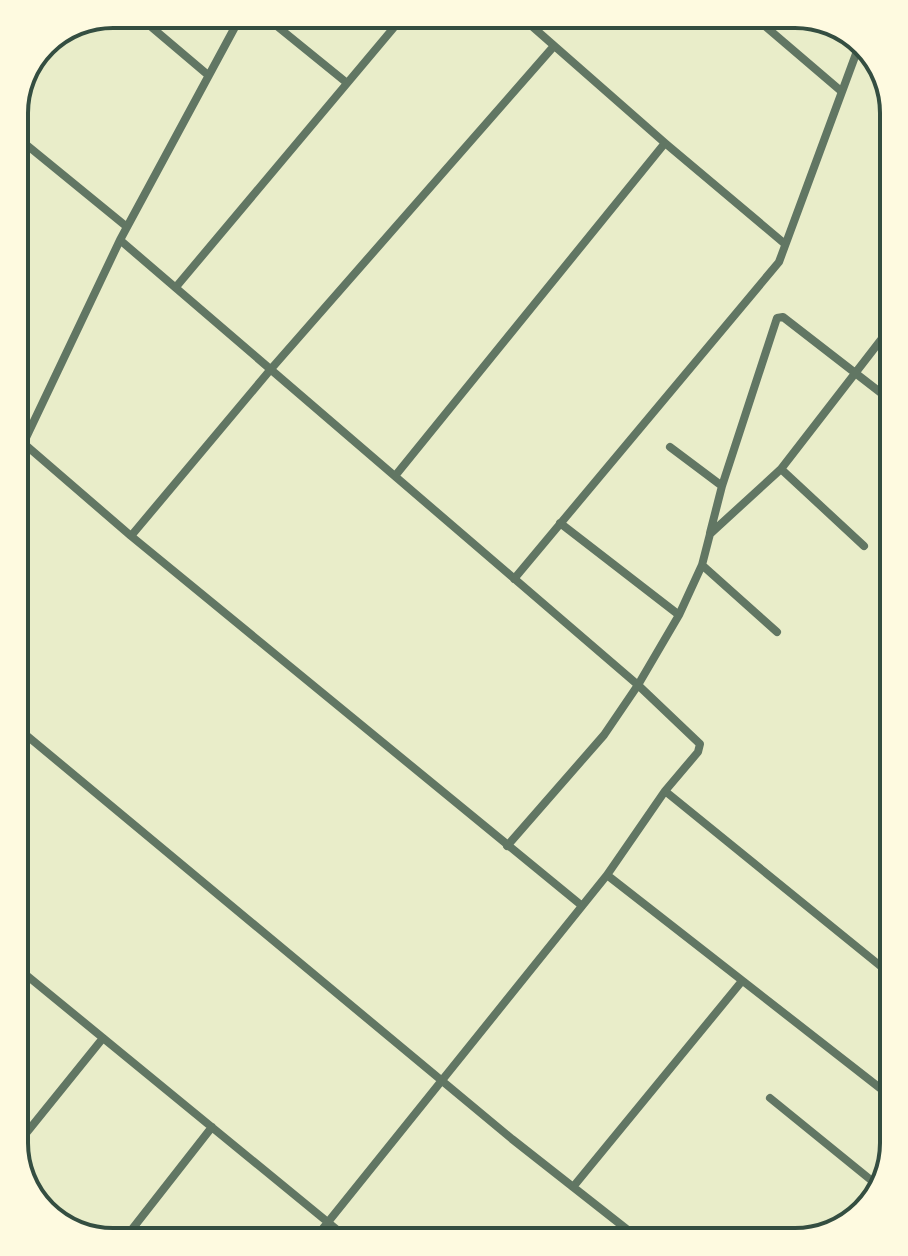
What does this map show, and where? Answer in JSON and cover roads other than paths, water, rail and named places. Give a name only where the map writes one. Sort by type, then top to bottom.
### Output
[{"type":"street","points":[[153,28],[208,75]]},
{"type":"street","points":[[28,433],[120,240],[234,28]]},
{"type":"street","points":[[279,28],[347,83]]},
{"type":"street","points":[[176,287],[393,28]]},
{"type":"street","points":[[534,28],[785,244]]},
{"type":"street","points":[[767,28],[841,91]]},
{"type":"street","points":[[131,536],[271,369],[554,46]]},
{"type":"street","points":[[514,579],[779,262],[856,54]]},
{"type":"street","points":[[395,476],[665,143]]},
{"type":"street","points":[[28,146],[127,227]]},
{"type":"street","points":[[120,240],[638,685],[700,744],[698,752],[665,791],[607,875],[324,1228]]},
{"type":"street","points":[[507,846],[604,735],[679,615],[702,565],[722,486],[777,318],[783,317],[880,391]]},
{"type":"street","points":[[710,534],[781,469],[880,342]]},
{"type":"street","points":[[28,447],[131,536],[581,905]]},
{"type":"street","points":[[670,447],[722,486]]},
{"type":"street","points":[[781,469],[864,546]]},
{"type":"street","points":[[560,523],[679,615]]},
{"type":"street","points":[[702,565],[777,632]]},
{"type":"street","points":[[28,737],[442,1081],[625,1228]]},
{"type":"street","points":[[665,791],[880,966]]},
{"type":"street","points":[[607,875],[880,1088]]},
{"type":"street","points":[[28,976],[334,1228]]},
{"type":"street","points":[[573,1187],[742,981]]},
{"type":"street","points":[[28,1131],[103,1038]]},
{"type":"street","points":[[770,1098],[871,1180]]},
{"type":"street","points":[[133,1228],[212,1127]]}]
